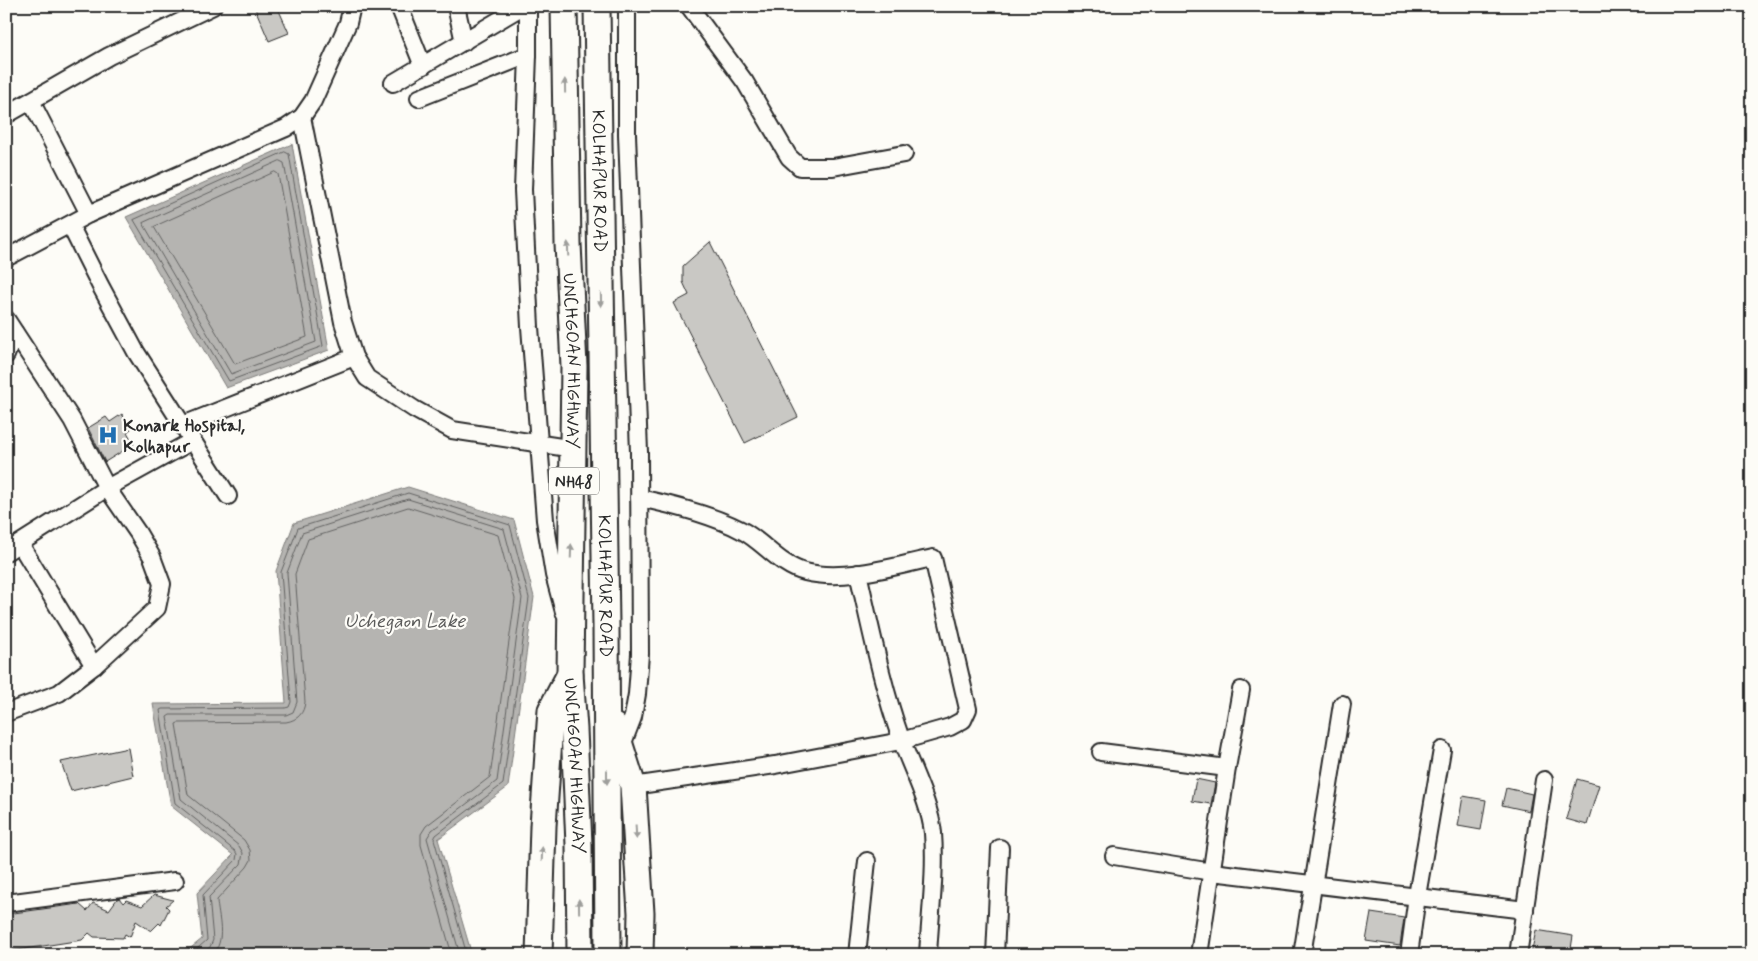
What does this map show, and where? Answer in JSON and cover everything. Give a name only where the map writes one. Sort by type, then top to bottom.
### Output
[{"type":"highway","name":"UNCHGOAN HIGHWAY","points":[[564,6],[568,244],[574,366],[570,674],[578,835],[580,955]]},
{"type":"highway","name":"KOLHAPUR ROAD","points":[[597,6],[608,955]]},
{"type":"highway","points":[[539,955],[543,826],[551,710],[570,674]]},
{"type":"highway","points":[[606,700],[633,786],[641,913],[640,955]]},
{"type":"street","points":[[6,115],[108,56],[213,6]]},
{"type":"street","points":[[6,258],[89,214],[286,128],[302,117],[313,101],[348,23],[352,6]]},
{"type":"street","points":[[399,6],[422,66]]},
{"type":"street","points":[[456,6],[464,42]]},
{"type":"street","points":[[393,84],[523,6]]},
{"type":"street","points":[[528,6],[523,190],[530,327],[545,520],[554,575],[570,638]]},
{"type":"street","points":[[621,748],[633,717],[640,654],[639,498],[627,134],[627,6]]},
{"type":"street","points":[[688,6],[745,82],[789,157],[800,167],[833,167],[904,154]]},
{"type":"street","points":[[419,98],[528,55]]},
{"type":"street","points":[[31,102],[89,214]]},
{"type":"street","points":[[302,117],[343,322],[354,357],[366,378],[414,409],[452,430],[574,449]]},
{"type":"street","points":[[70,225],[136,352],[228,496]]},
{"type":"street","points":[[6,319],[72,420],[107,488],[152,557],[162,584],[157,608],[94,666],[59,693],[6,713]]},
{"type":"street","points":[[6,356],[15,333]]},
{"type":"street","points":[[183,425],[354,357]]},
{"type":"street","points":[[94,666],[13,548],[107,488],[192,441]]},
{"type":"street","points":[[633,786],[775,765],[901,741],[950,727],[963,720],[968,710],[933,558],[858,573],[827,574],[804,572],[785,562],[742,530],[673,505],[639,498]]},
{"type":"street","points":[[858,573],[888,699],[901,741],[924,798],[933,831],[928,955]]},
{"type":"street","points":[[1199,955],[1227,768],[1241,690]]},
{"type":"street","points":[[1302,955],[1342,704]]},
{"type":"street","points":[[1409,955],[1442,750]]},
{"type":"street","points":[[1101,752],[1227,768]]},
{"type":"street","points":[[1518,955],[1544,780]]},
{"type":"street","points":[[994,955],[1000,848]]},
{"type":"street","points":[[1114,856],[1212,872],[1525,910]]},
{"type":"street","points":[[857,955],[867,861]]},
{"type":"street","points":[[6,903],[175,880]]},
{"type":"water","points":[[292,144],[329,350],[226,388],[126,217]]},
{"type":"water","name":"Uchegaon Lake","points":[[408,487],[514,520],[534,597],[508,787],[438,839],[472,955],[182,955],[202,939],[197,893],[233,855],[171,806],[153,704],[286,703],[276,571],[294,523]]},
{"type":"building","points":[[254,6],[277,6],[289,33],[269,41]]},
{"type":"building","points":[[710,242],[798,417],[745,443],[674,303],[689,295],[683,282],[683,266]]},
{"type":"building","points":[[122,414],[131,429],[127,432],[134,444],[105,462],[88,428],[106,417],[110,422]]},
{"type":"building","points":[[128,748],[133,776],[71,791],[61,762]]},
{"type":"building","points":[[1196,779],[1215,783],[1211,804],[1192,801]]},
{"type":"building","points":[[1577,779],[1599,785],[1587,825],[1566,819]]},
{"type":"building","points":[[1506,788],[1532,794],[1529,811],[1502,805]]},
{"type":"building","points":[[1463,796],[1486,800],[1481,830],[1458,826]]},
{"type":"building","points":[[154,895],[173,900],[166,906],[169,909],[161,925],[159,923],[151,931],[136,921],[130,937],[125,934],[123,938],[94,937],[89,933],[82,940],[11,951],[6,914],[79,904],[87,911],[93,903],[109,910],[119,898],[123,903],[126,900],[142,906]]},
{"type":"building","points":[[1371,913],[1404,918],[1400,946],[1366,941]]},
{"type":"building","points":[[1536,930],[1573,936],[1570,955],[1531,955]]},
{"type":"place","name":"Konark Hospital, Kolhapur","points":[[108,435]]}]
